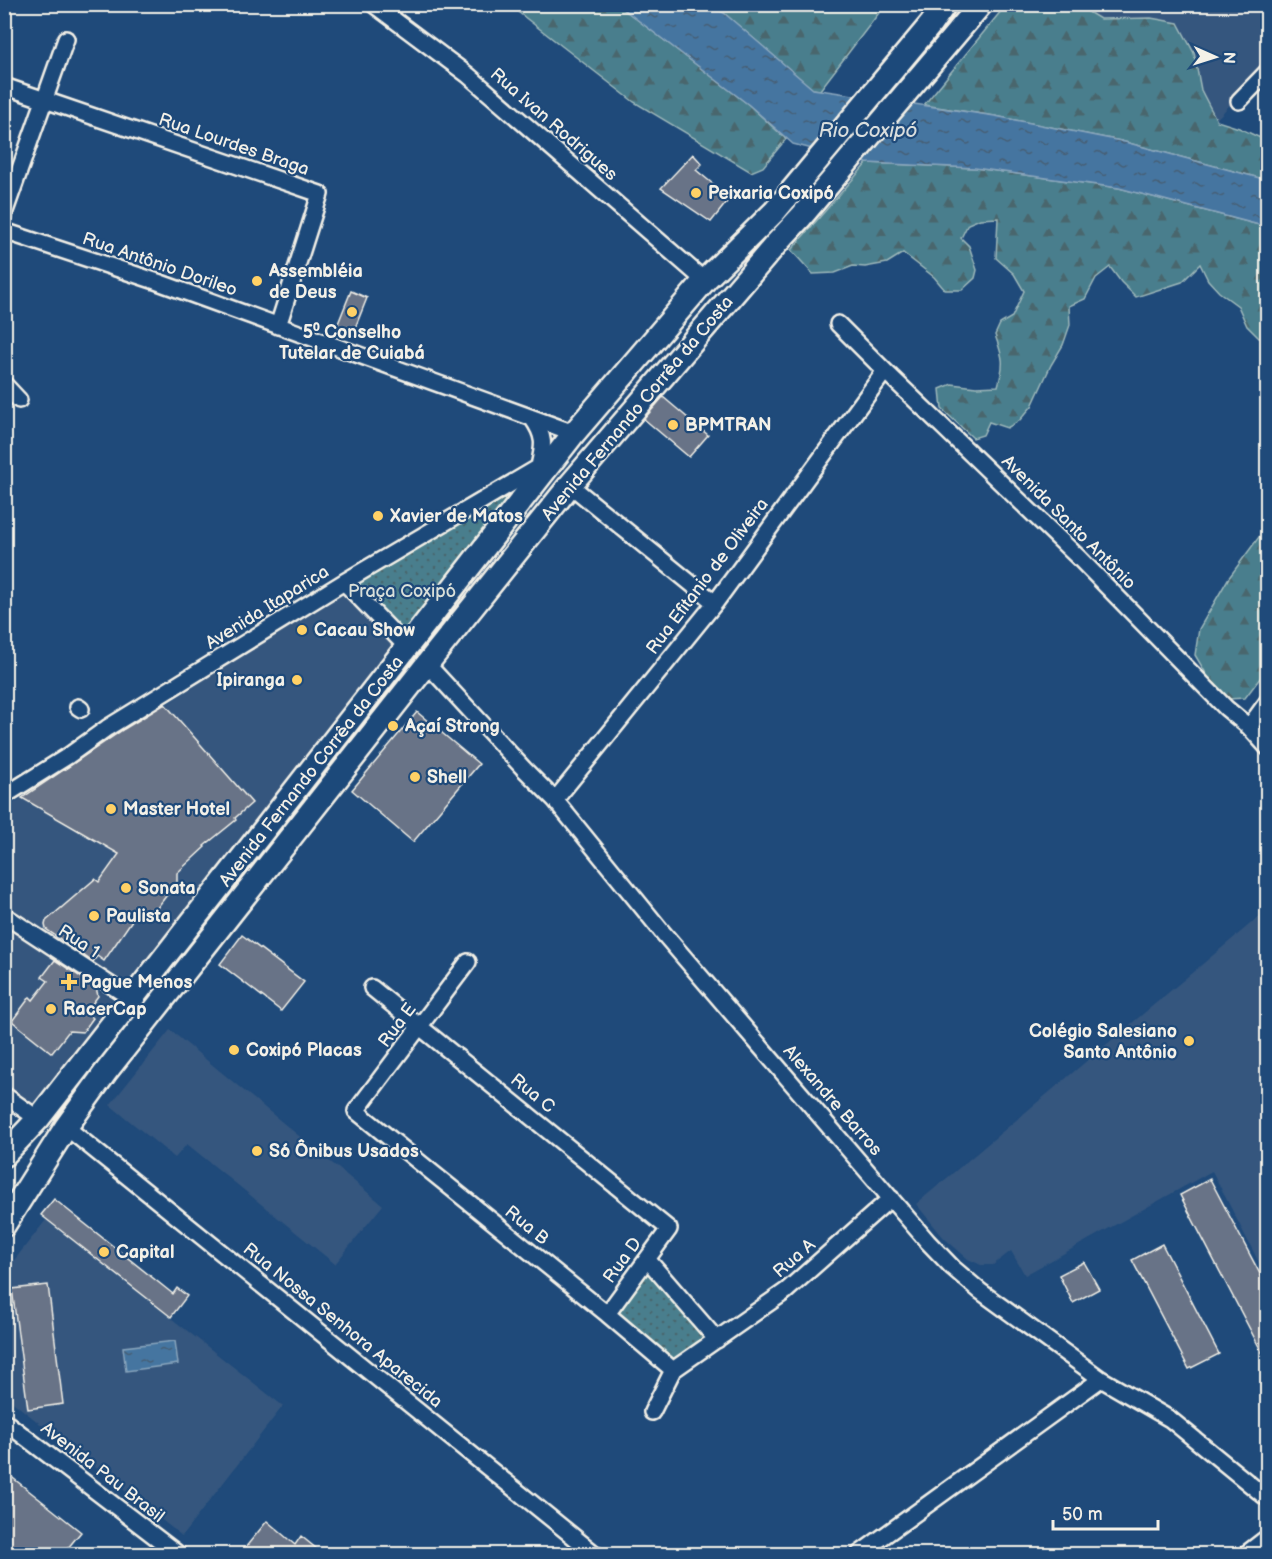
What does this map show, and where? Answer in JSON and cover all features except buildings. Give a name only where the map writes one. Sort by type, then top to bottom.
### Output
[{"type":"highway","name":"Avenida Fernando Corrêa da Costa","points":[[4,1155],[38,1119],[407,647],[542,470],[705,281],[775,211],[931,24],[945,4]]},
{"type":"highway","name":"Avenida Fernando Corrêa da Costa","points":[[4,1225],[66,1127],[105,1073],[570,484],[801,217],[981,4]]},
{"type":"street","name":"Rua Ivan Rodrigues","points":[[373,4],[468,75],[705,281]]},
{"type":"street","points":[[4,213],[66,39]]},
{"type":"street","points":[[1239,101],[1268,71]]},
{"type":"street","name":"Rua Lourdes Braga","points":[[4,87],[320,194],[279,326]]},
{"type":"street","name":"Rua Antônio Dorileo","points":[[4,231],[158,282],[574,433]]},
{"type":"street","name":"Avenida Santo Antônio","points":[[838,324],[1080,559],[1268,748]]},
{"type":"street","name":"Rua Efitanio de Oliveira","points":[[555,801],[715,603],[885,371]]},
{"type":"street","points":[[4,384],[19,400]]},
{"type":"street","points":[[532,418],[543,439],[542,470]]},
{"type":"street","name":"Avenida Itaparica","points":[[4,796],[68,756],[107,728],[344,582],[542,470]]},
{"type":"street","points":[[570,484],[715,603]]},
{"type":"street","points":[[344,582],[407,647]]},
{"type":"street","name":"Alexandre Barros","points":[[427,664],[555,801],[664,934],[928,1242],[953,1268],[1101,1379],[1170,1419],[1268,1499]]},
{"type":"street","points":[[1249,727],[1268,701]]},
{"type":"street","name":"Rua 1","points":[[4,915],[132,999]]},
{"type":"street","name":"Rua E","points":[[356,1111],[468,962]]},
{"type":"street","name":"Rua C","points":[[372,988],[669,1229]]},
{"type":"street","points":[[4,1095],[38,1119]]},
{"type":"street","name":"Rua B","points":[[356,1111],[673,1370]]},
{"type":"street","name":"Rua Nossa Senhora Aparecida","points":[[66,1127],[595,1554]]},
{"type":"street","name":"Rua A","points":[[652,1412],[673,1370],[786,1291],[891,1198]]},
{"type":"street","name":"Rua D","points":[[607,1314],[669,1229]]},
{"type":"street","points":[[647,1259],[717,1340]]},
{"type":"street","points":[[859,1554],[1101,1379]]},
{"type":"street","name":"Avenida Pau Brasil","points":[[4,1421],[178,1554]]},
{"type":"street","points":[[1246,1554],[1268,1537]]},
{"type":"shaded area","points":[[1019,5],[1267,5],[1267,65],[1188,150]]},
{"type":"shaded area","points":[[343,590],[396,644],[127,990],[5,909],[5,809]]},
{"type":"shaded area","name":"Colégio Salesiano Santo Antônio","points":[[1267,910],[1267,1278],[1212,1171],[1025,1275],[1011,1251],[993,1265],[981,1265],[968,1259],[944,1238],[916,1204]]},
{"type":"shaded area","points":[[4,918],[17,927],[13,932],[119,1004],[31,1107],[5,1089]]},
{"type":"shaded area","name":"Só Ônibus Usados","points":[[170,1030],[383,1205],[335,1264],[187,1144],[175,1158],[110,1105]]},
{"type":"shaded area","points":[[46,1220],[283,1406],[182,1536],[5,1396],[4,1273]]},
{"type":"green space","points":[[509,5],[618,5],[749,105],[786,139],[763,167],[751,172],[634,102]]},
{"type":"green space","points":[[709,5],[885,5],[820,90],[812,89],[724,13]]},
{"type":"green space","points":[[1006,5],[1077,5],[1100,19],[1151,18],[1178,23],[1194,53],[1201,90],[1217,121],[1267,141],[1267,180],[1121,141],[995,116],[924,105]]},
{"type":"green space","points":[[867,163],[975,168],[1119,188],[1267,227],[1267,338],[1259,338],[1247,326],[1238,306],[1219,292],[1208,280],[1200,264],[1182,282],[1136,297],[1110,267],[1096,278],[1085,299],[1069,306],[1070,325],[1063,345],[1032,406],[1019,421],[1007,428],[989,422],[983,435],[973,438],[942,409],[940,389],[952,384],[976,387],[998,386],[1002,360],[995,335],[1000,324],[1012,317],[1024,291],[1014,274],[996,258],[998,218],[980,219],[968,224],[961,238],[969,246],[977,270],[975,278],[962,290],[945,290],[934,277],[903,253],[887,263],[865,267],[853,266],[835,273],[813,274],[791,250]]},
{"type":"green space","name":"Praça Coxipó","points":[[515,490],[403,636],[354,582]]},
{"type":"green space","points":[[1267,521],[1267,669],[1245,698],[1228,699],[1211,682],[1195,655],[1199,629],[1228,579],[1262,533]]},
{"type":"green space","points":[[648,1265],[712,1338],[673,1365],[614,1312]]},
{"type":"water","name":"Rio Coxipó","points":[[618,5],[709,5],[724,13],[813,89],[995,116],[1121,141],[1267,180],[1267,227],[1119,188],[975,168],[867,163],[793,144],[749,105]]},
{"type":"water","points":[[175,1341],[178,1364],[126,1371],[123,1347]]},
{"type":"place","name":"Peixaria Coxipó","points":[[696,193]]},
{"type":"place","name":"Assembléia de Deus","points":[[257,281]]},
{"type":"place","name":"5⁰ Conselho Tutelar de Cuiabá","points":[[352,312]]},
{"type":"place","name":"BPMTRAN","points":[[673,425]]},
{"type":"place","name":"Xavier de Matos","points":[[378,516]]},
{"type":"place","name":"Cacau Show","points":[[302,630]]},
{"type":"place","name":"Ipiranga","points":[[297,680]]},
{"type":"place","name":"Açaí Strong","points":[[393,726]]},
{"type":"place","name":"Shell","points":[[415,777]]},
{"type":"place","name":"Master Hotel","points":[[111,809]]},
{"type":"place","name":"Sonata","points":[[126,888]]},
{"type":"place","name":"Paulista","points":[[94,916]]},
{"type":"place","name":"Pague Menos","points":[[69,982]]},
{"type":"place","name":"RacerCap","points":[[51,1009]]},
{"type":"place","name":"Colégio Salesiano Santo Antônio","points":[[1189,1041]]},
{"type":"place","name":"Coxipó Placas","points":[[234,1050]]},
{"type":"place","name":"Só Ônibus Usados","points":[[257,1151]]},
{"type":"place","name":"Capital","points":[[104,1252]]}]
